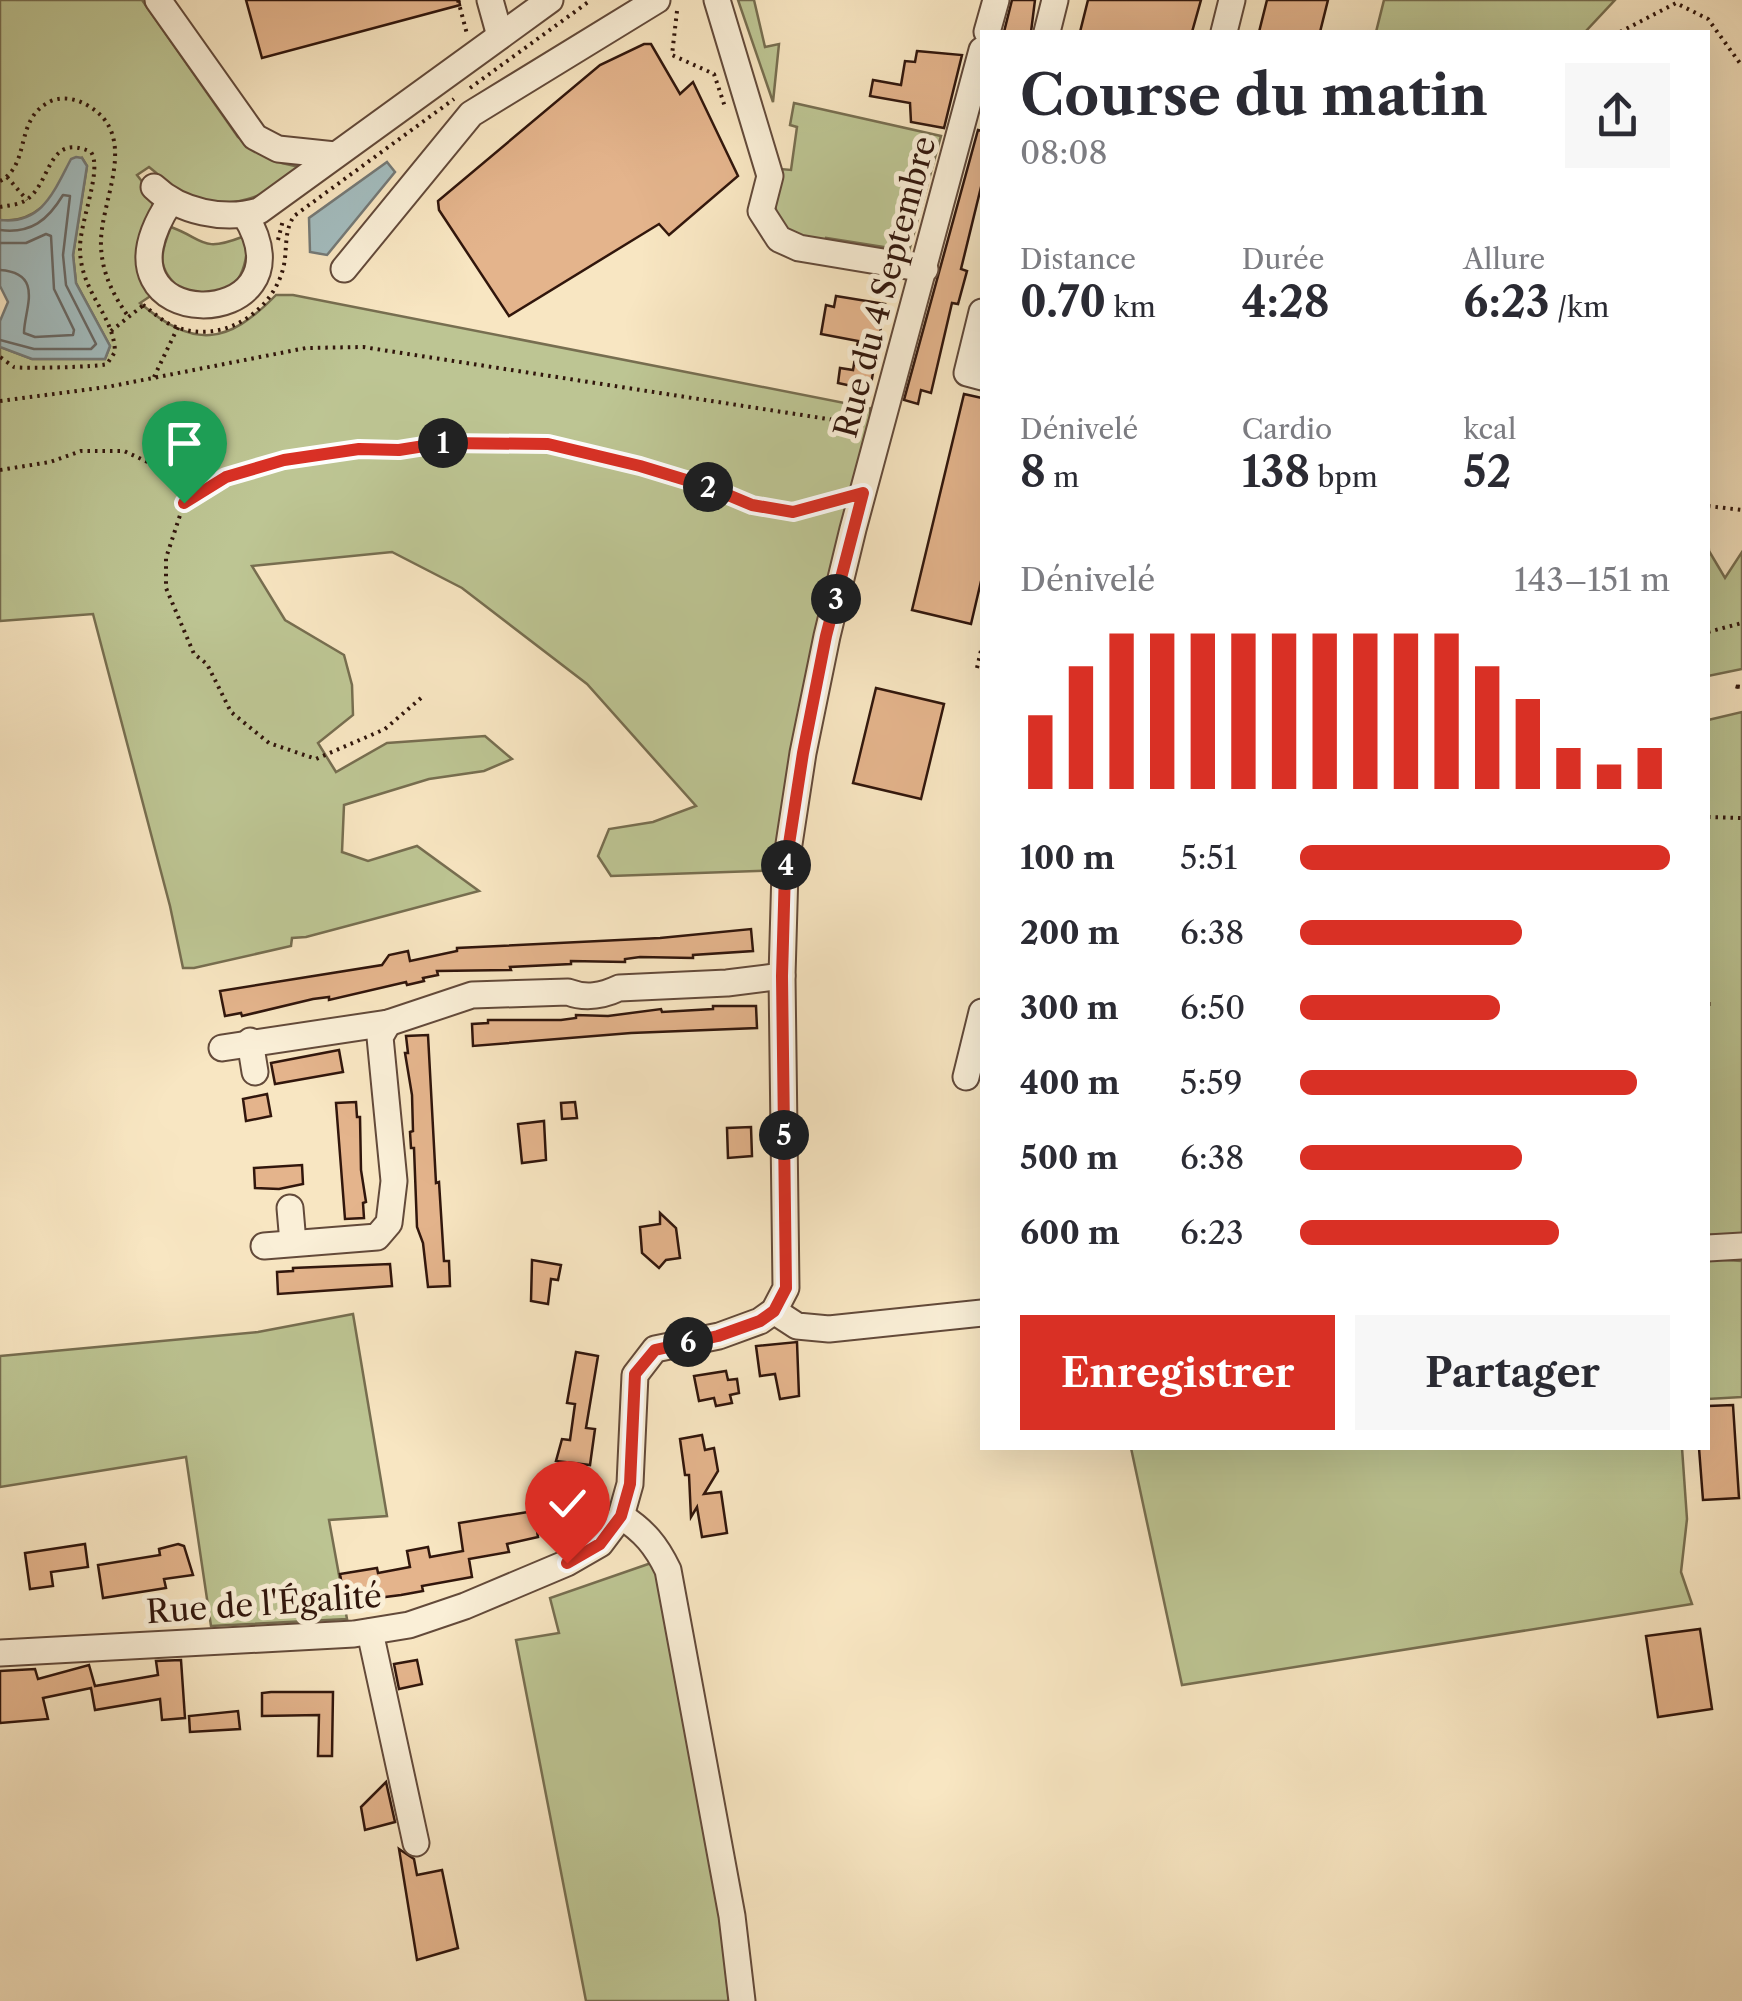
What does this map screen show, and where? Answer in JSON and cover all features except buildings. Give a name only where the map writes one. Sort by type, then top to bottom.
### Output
[{"type":"street","points":[[158,0],[255,137],[278,148],[335,155]]},
{"type":"street","points":[[490,0],[500,36]]},
{"type":"street","points":[[245,215],[258,236],[260,256],[246,289],[232,300],[197,307],[166,292],[155,278],[148,244],[162,194],[214,214],[245,215],[259,211],[550,0]]},
{"type":"street","points":[[344,269],[471,114],[624,8],[657,0]]},
{"type":"street","points":[[717,0],[770,176],[761,211],[779,239],[799,248],[924,270]]},
{"type":"street","points":[[988,30],[996,0]]},
{"type":"street","points":[[1048,30],[1055,0]]},
{"type":"street","points":[[1224,30],[1232,0]]},
{"type":"street","name":"Rue du 4 Septembre","points":[[774,1311],[786,1288],[782,976],[785,870],[803,753],[826,636],[980,58]]},
{"type":"street","points":[[980,320],[967,373],[980,376]]},
{"type":"street","points":[[222,1048],[388,1022],[472,995],[568,992],[592,996],[619,988],[728,983],[782,976]]},
{"type":"street","points":[[966,1077],[980,1020]]},
{"type":"street","points":[[264,1246],[377,1237],[388,1223],[394,1181],[380,1037],[388,1022]]},
{"type":"street","points":[[250,1042],[255,1072]]},
{"type":"street","points":[[290,1208],[293,1244]]},
{"type":"street","points":[[1710,1248],[1742,1246]]},
{"type":"street","points":[[742,2001],[732,1916],[668,1570],[657,1546],[621,1516],[630,1484],[635,1374],[655,1350],[718,1336],[760,1321],[774,1311],[797,1326],[829,1329],[980,1313]]},
{"type":"street","name":"Rue de l'Égalité","points":[[0,1653],[370,1632],[409,1625],[567,1563],[600,1544],[621,1516]]},
{"type":"street","points":[[370,1632],[416,1843]]},
{"type":"path","points":[[458,0],[472,56]]},
{"type":"path","points":[[320,187],[579,0]]},
{"type":"path","points":[[143,305],[177,328],[220,331],[250,318],[272,294],[283,268],[285,238],[294,216],[591,0]]},
{"type":"path","points":[[678,0],[672,55],[714,74],[726,108]]},
{"type":"path","points":[[1624,30],[1676,3],[1708,19],[1742,66]]},
{"type":"path","points":[[0,181],[17,165],[22,138],[42,107],[55,99],[76,99],[94,110],[110,132],[118,153],[102,224],[101,248],[104,272],[128,316]]},
{"type":"path","points":[[0,207],[27,200],[54,158],[65,149],[76,146],[96,158],[95,176],[80,225],[80,252],[84,280],[112,331],[114,355],[102,367],[21,368],[1,361]]},
{"type":"path","points":[[7,178],[27,200]]},
{"type":"path","points":[[112,331],[149,300],[188,324],[217,324],[242,315],[255,305],[275,273],[278,232],[283,220],[306,197]]},
{"type":"path","points":[[154,376],[180,321]]},
{"type":"path","points":[[0,401],[106,387],[306,348],[363,348],[880,428]]},
{"type":"path","points":[[421,698],[385,728],[316,759],[269,743],[231,712],[207,664],[194,654],[166,588],[166,558],[184,503],[226,477],[284,460],[443,443],[548,444],[640,466],[752,505],[793,512],[863,493]]},
{"type":"path","points":[[0,469],[50,462],[81,451],[124,452],[167,471],[184,503]]},
{"type":"path","points":[[1710,506],[1742,510]]},
{"type":"path","points":[[1710,631],[1742,622]]},
{"type":"path","points":[[977,668],[980,655]]},
{"type":"path","points":[[1710,818],[1742,818]]},
{"type":"green space","points":[[0,0],[142,0],[238,137],[282,163],[308,169],[265,193],[220,203],[187,197],[149,167],[137,175],[154,197],[139,259],[144,283],[152,295],[140,303],[177,328],[194,334],[226,332],[242,324],[276,295],[293,295],[870,408],[871,446],[785,870],[611,876],[598,856],[609,829],[653,822],[696,806],[587,684],[462,588],[392,552],[252,566],[285,620],[344,655],[352,685],[353,715],[318,743],[336,772],[387,743],[485,736],[512,759],[484,771],[429,779],[344,805],[342,852],[368,861],[417,846],[479,891],[292,938],[291,946],[183,968],[93,614],[0,621],[0,347],[32,359],[105,359],[110,346],[76,283],[73,255],[87,166],[82,158],[38,210],[14,220],[0,220]]},
{"type":"green space","points":[[738,0],[754,0],[765,47],[779,44],[773,102]]},
{"type":"green space","points":[[1384,0],[1615,0],[1587,30],[1376,30]]},
{"type":"green space","points":[[794,103],[941,136],[909,251],[826,238],[823,245],[793,236],[784,229],[778,221],[776,200],[781,169],[791,170],[797,127],[790,125]]},
{"type":"green space","points":[[171,227],[210,244],[242,237],[247,251],[236,282],[214,294],[181,289],[167,275],[162,260]]},
{"type":"green space","points":[[1742,552],[1742,669],[1710,676],[1710,553],[1725,578]]},
{"type":"green space","points":[[1742,712],[1742,1234],[1710,1235],[1710,720]]},
{"type":"green space","points":[[1710,1259],[1742,1261],[1742,1397],[1710,1399]]},
{"type":"green space","points":[[353,1314],[387,1516],[329,1520],[347,1619],[211,1626],[186,1457],[0,1487],[0,1356],[258,1332]]},
{"type":"green space","points":[[1131,1450],[1682,1450],[1687,1519],[1681,1572],[1692,1604],[1182,1685]]},
{"type":"green space","points":[[657,1561],[713,1851],[729,2001],[586,2001],[516,1640],[559,1633],[550,1598]]},
{"type":"water","points":[[76,157],[82,158],[87,166],[73,255],[76,283],[110,346],[105,359],[32,359],[0,347],[0,321],[8,302],[0,286],[0,220],[26,217],[36,211]]},
{"type":"water","points":[[387,162],[395,172],[327,255],[310,252],[309,218]]},
{"type":"route","points":[[184,503],[226,477],[284,460],[443,443],[548,444],[640,466],[752,505],[793,512],[863,493],[826,636],[785,870],[782,976],[786,1288],[774,1311],[760,1321],[718,1336],[655,1350],[635,1374],[630,1484],[621,1516],[600,1544],[567,1563]]}]
